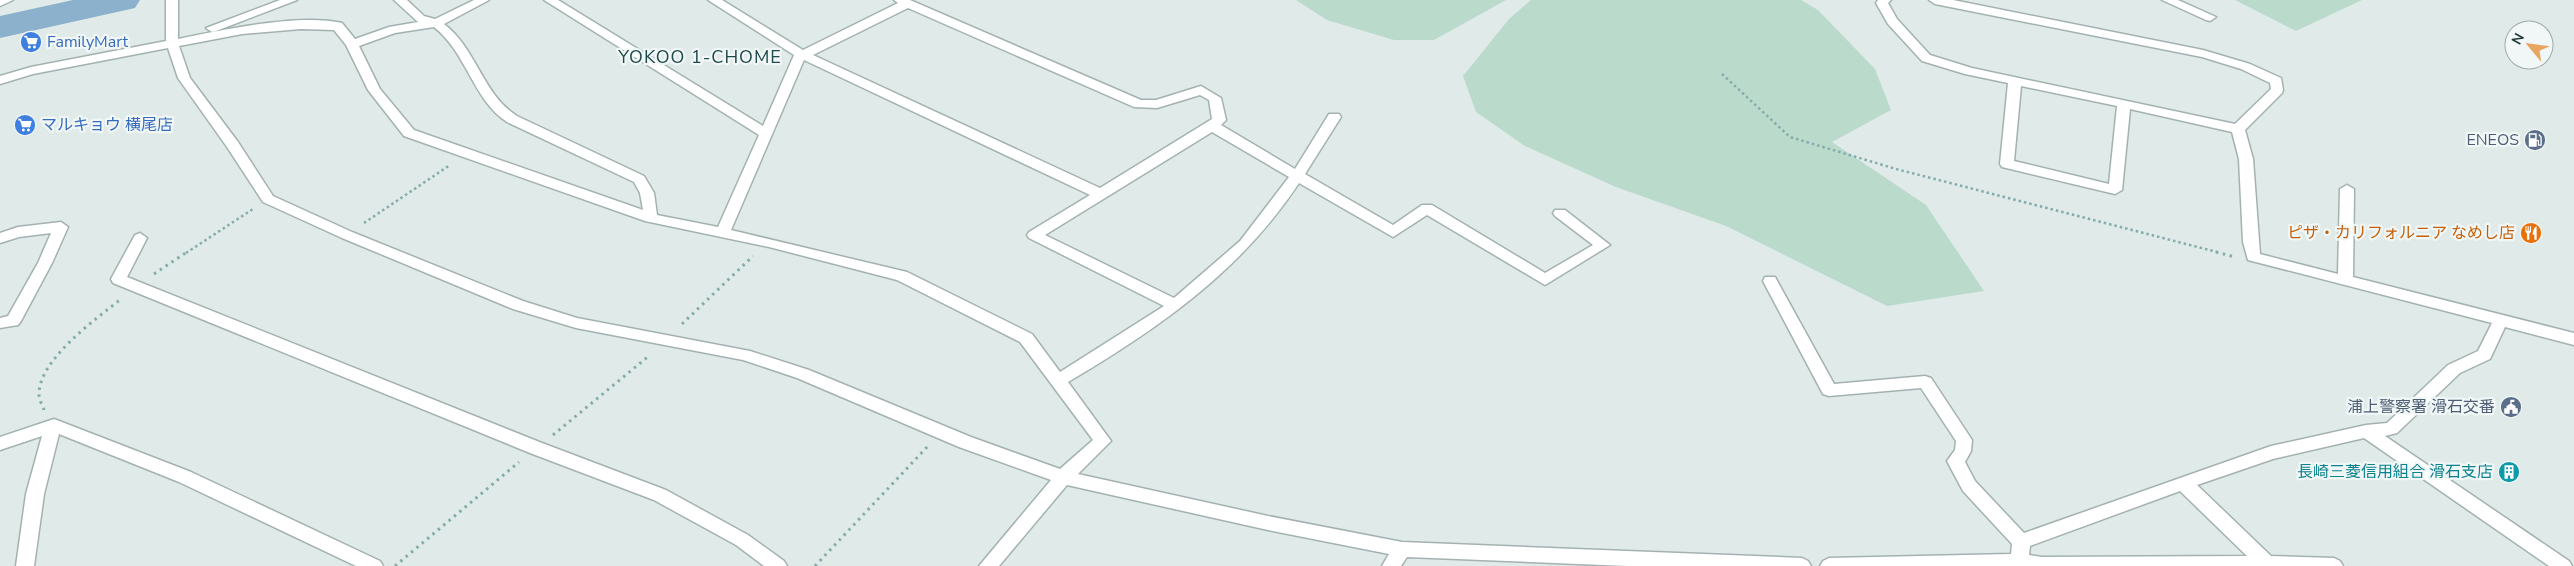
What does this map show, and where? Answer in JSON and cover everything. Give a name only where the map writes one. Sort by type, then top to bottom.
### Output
[{"type":"street","points":[[0,2],[7,0]]},
{"type":"street","points":[[172,0],[172,43],[184,78],[233,144],[268,199],[347,235],[518,305],[576,323],[744,356],[803,374],[941,432],[1063,477],[1268,523],[1402,550],[1623,563],[1802,566]]},
{"type":"street","points":[[172,43],[291,0]]},
{"type":"street","points":[[400,0],[420,18],[436,23],[454,36],[498,110],[512,119],[639,179],[649,194],[650,218]]},
{"type":"street","points":[[352,44],[393,30],[436,23],[483,0]]},
{"type":"street","points":[[550,0],[766,134]]},
{"type":"street","points":[[714,0],[801,54],[1100,194]]},
{"type":"street","points":[[1885,0],[1882,3],[1892,21],[1926,58],[2015,80],[2203,120],[2238,130],[2246,145],[2249,238],[2253,257],[2574,339]]},
{"type":"street","points":[[1935,0],[2192,51],[2232,60],[2258,70],[2276,81],[2277,90],[2238,130]]},
{"type":"street","points":[[2168,0],[2210,17]]},
{"type":"street","points":[[801,54],[812,52],[903,2],[1139,104],[1157,104],[1201,90],[1215,98],[1219,120],[1212,126],[1034,235],[1175,305]]},
{"type":"street","points":[[0,80],[31,71],[242,30],[320,24],[338,26],[352,44],[374,90],[409,133],[650,218],[723,232],[902,276],[1026,338],[1103,441],[1063,477],[988,566]]},
{"type":"street","points":[[723,232],[801,54]]},
{"type":"street","points":[[2015,80],[2007,164],[2115,190],[2124,103]]},
{"type":"street","points":[[1058,380],[1121,344],[1175,305],[1209,277],[1245,243],[1296,177],[1334,117]]},
{"type":"street","points":[[1212,126],[1296,177],[1393,232],[1427,208],[1545,280],[1602,245],[1560,213]]},
{"type":"street","points":[[2345,281],[2347,189]]},
{"type":"street","points":[[0,238],[18,232],[61,227],[45,263],[13,321],[0,323]]},
{"type":"street","points":[[140,238],[118,279],[328,362],[536,448],[660,495],[742,540],[778,566]]},
{"type":"street","points":[[1770,281],[1829,390],[1925,382],[1964,440],[1963,451],[1956,461],[1969,486],[2021,542],[2020,563]]},
{"type":"street","points":[[2021,542],[2184,482],[2271,453],[2366,431],[2391,429],[2454,369],[2484,355],[2501,320]]},
{"type":"street","points":[[25,566],[30,513],[43,454],[54,425]]},
{"type":"street","points":[[0,444],[54,425],[185,477],[374,566]]},
{"type":"street","points":[[2366,431],[2563,566]]},
{"type":"street","points":[[2184,482],[2267,563]]},
{"type":"street","points":[[1390,566],[1402,550]]},
{"type":"street","points":[[1829,566],[2020,563],[2048,565],[2267,563],[2334,566]]},
{"type":"path","points":[[1722,74],[1790,137],[1906,171],[2196,247],[2238,257],[2253,257]]},
{"type":"path","points":[[347,235],[467,153]]},
{"type":"path","points":[[54,425],[41,405],[41,379],[57,356],[78,335],[135,287],[268,199]]},
{"type":"path","points":[[815,566],[941,432]]},
{"type":"path","points":[[394,566],[536,448]]},
{"type":"green space","points":[[1296,0],[1506,0],[1434,40],[1394,40],[1327,20]]},
{"type":"green space","points":[[1531,0],[1801,0],[1818,10],[1875,69],[1891,110],[1832,142],[1926,205],[1984,291],[1887,306],[1726,226],[1616,187],[1525,146],[1476,112],[1463,76],[1509,19]]},
{"type":"green space","points":[[2235,0],[2362,0],[2296,31]]},
{"type":"waterway","points":[[0,27],[122,0]]},
{"type":"place","name":"FamilyMart","points":[[31,42]]},
{"type":"place","name":"マルキョウ 横尾店","points":[[25,125]]},
{"type":"place","name":"ENEOS","points":[[2535,140]]},
{"type":"place","name":"ピザ・カリフォルニア なめし店","points":[[2531,233]]},
{"type":"place","name":"浦上警察署 滑石交番","points":[[2511,407]]},
{"type":"place","name":"長崎三菱信用組合 滑石支店","points":[[2509,472]]},
{"type":"district","name":"YOKOO 1-CHOME","points":[[700,57]]}]
